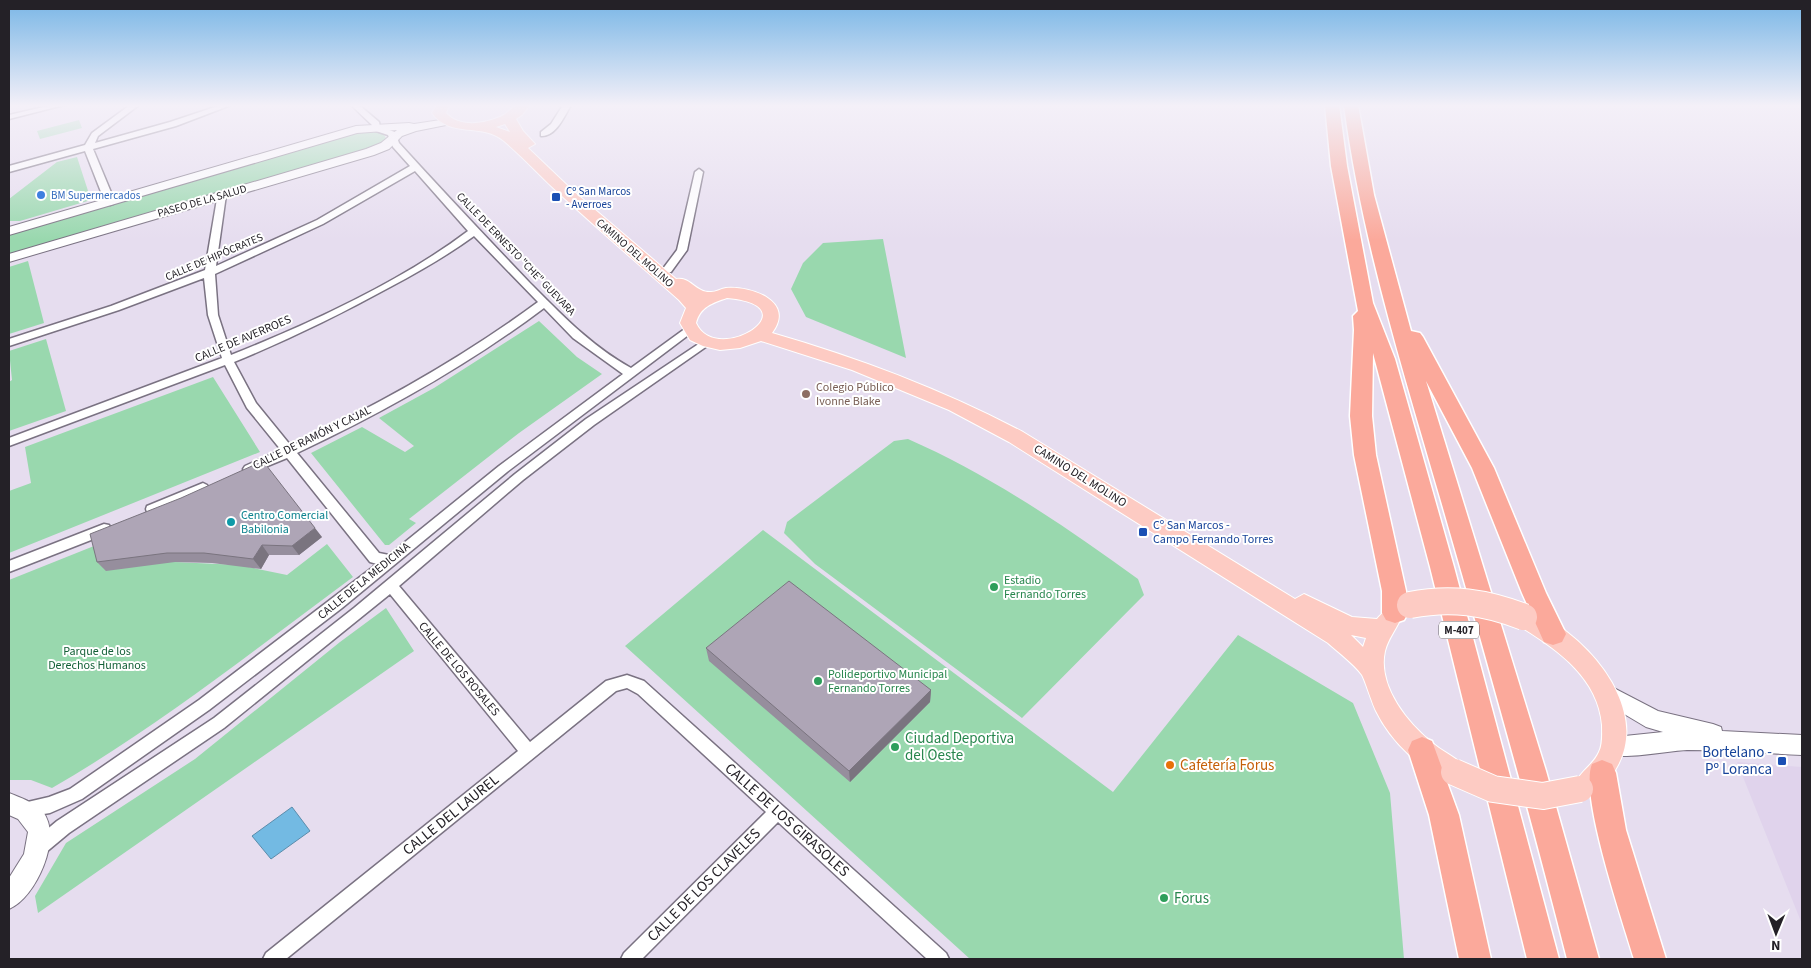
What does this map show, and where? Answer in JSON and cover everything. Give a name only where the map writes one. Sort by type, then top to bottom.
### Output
[{"type":"highway","name":"M-407","points":[[1337,150],[1364,303],[1385,359],[1442,567],[1543,959]]},
{"type":"highway","name":"M-407","points":[[1357,150],[1360,172],[1394,306],[1548,825],[1584,959]]},
{"type":"highway","points":[[1364,303],[1362,313],[1364,330],[1361,416],[1365,455],[1394,591],[1396,615]]},
{"type":"highway","points":[[1394,306],[1403,315],[1429,372],[1483,468],[1537,604],[1552,634]]},
{"type":"highway","points":[[1422,750],[1444,815],[1475,959]]},
{"type":"highway","points":[[1599,770],[1611,830],[1650,959]]},
{"type":"main road","name":"CAMINO DEL MOLINO","points":[[522,150],[567,193],[702,302]]},
{"type":"main road","name":"CAMINO DEL MOLINO","points":[[535,150],[576,190],[702,302]]},
{"type":"main road","points":[[734,293],[758,297],[769,305],[773,315],[765,330],[734,344],[706,342],[690,330],[689,317],[702,302],[734,293]]},
{"type":"main road","name":"CAMINO DEL MOLINO","points":[[765,330],[941,388],[988,409],[1022,428],[1290,595],[1350,626],[1373,630],[1396,615],[1439,599],[1468,600],[1500,607],[1524,617],[1552,634],[1578,656],[1593,673],[1606,693],[1615,722],[1599,770]]},
{"type":"main road","name":"CAMINO DEL MOLINO","points":[[765,330],[913,386],[980,416],[1336,636],[1372,670]]},
{"type":"main road","points":[[1396,615],[1373,647],[1372,670],[1381,699],[1398,725],[1422,750],[1454,772],[1493,789],[1543,796],[1599,770]]},
{"type":"street","points":[[9,169],[80,150]]},
{"type":"street","points":[[89,150],[110,202]]},
{"type":"street","name":"PASEO DE LA SALUD","points":[[9,231],[287,150]]},
{"type":"street","name":"PASEO DE LA SALUD","points":[[9,258],[375,150]]},
{"type":"street","name":"CALLE DE ERNESTO \"CHE\" GUEVARA","points":[[402,150],[474,231],[577,336],[632,374]]},
{"type":"street","name":"CALLE DE HIPÓCRATES","points":[[9,343],[106,312],[209,274],[308,229],[416,166]]},
{"type":"street","name":"CAMINO DEL MOLINO","points":[[667,270],[682,250],[699,172]]},
{"type":"street","points":[[221,196],[209,274],[213,315],[228,361],[251,405],[375,558],[390,560]]},
{"type":"street","name":"CALLE DE AVERROES","points":[[9,442],[228,361],[332,314],[436,257],[474,231]]},
{"type":"street","name":"CALLE DE RAMÓN Y CAJAL","points":[[236,474],[290,451],[389,401],[500,334],[544,303]]},
{"type":"street","name":"CALLE DE LA MEDICINA","points":[[17,806],[50,805],[76,794],[118,766],[204,705],[337,604],[518,457],[690,330]]},
{"type":"street","points":[[39,847],[62,827],[219,722],[390,586],[519,477],[590,422],[706,342]]},
{"type":"street","points":[[144,513],[217,482]]},
{"type":"street","points":[[9,567],[116,524]]},
{"type":"street","name":"CALLE DE LOS ROSALES","points":[[390,586],[528,752]]},
{"type":"street","name":"CALLE DEL LAUREL","points":[[272,959],[610,686],[622,681],[634,682]]},
{"type":"street","name":"CALLE DE LOS GIRASOLES","points":[[634,682],[940,959]]},
{"type":"street","points":[[1606,693],[1654,720],[1740,740]]},
{"type":"street","points":[[1599,770],[1655,741],[1740,740],[1802,745]]},
{"type":"street","points":[[9,896],[27,875],[39,847],[38,824],[17,806]]},
{"type":"street","name":"CALLE DE LOS CLAVELES","points":[[630,959],[777,812]]},
{"type":"shaded area","points":[[1737,762],[1802,767],[1802,924]]},
{"type":"green space","points":[[297,150],[369,150],[9,257],[9,233]]},
{"type":"green space","points":[[77,157],[91,200],[20,221],[9,221],[9,199],[57,162]]},
{"type":"green space","points":[[883,239],[906,358],[806,317],[791,289],[803,263],[823,243]]},
{"type":"green space","points":[[28,261],[44,323],[9,334],[9,267]]},
{"type":"green space","points":[[539,321],[577,357],[602,374],[519,433],[409,519],[416,523],[389,545],[385,545],[311,453],[362,427],[405,452],[414,446],[379,418],[434,388]]},
{"type":"green space","points":[[46,339],[66,411],[9,431],[9,382],[12,380],[9,351]]},
{"type":"green space","points":[[213,377],[260,452],[9,553],[9,491],[31,483],[25,447]]},
{"type":"green space","name":"Estadio Fernando Torres","points":[[908,439],[998,485],[1083,540],[1138,579],[1144,595],[1022,718],[815,564],[784,533],[787,522],[894,441]]},
{"type":"green space","name":"Ciudad Deportiva del Oeste","points":[[763,530],[1113,792],[1238,635],[1353,703],[1390,793],[1404,959],[970,959],[625,646]]},
{"type":"green space","name":"Parque de los Derechos Humanos","points":[[99,544],[175,562],[239,565],[287,575],[327,544],[353,577],[168,714],[52,788],[31,780],[9,780],[9,580]]},
{"type":"green space","points":[[386,608],[414,651],[38,913],[35,896],[66,843],[195,759],[340,642]]},
{"type":"water","points":[[292,807],[310,831],[271,859],[252,836]]},
{"type":"building","name":"Centro Comercial Babilonia","points":[[263,461],[315,528],[292,546],[262,545],[253,559],[204,553],[167,553],[97,562],[90,534],[181,498]]},
{"type":"building","name":"Polideportivo Municipal Fernando Torres","points":[[789,581],[931,690],[849,771],[706,648]]},
{"type":"place","name":"BM Supermercados","points":[[41,195]]},
{"type":"place","name":"Cº San Marcos - Averroes","points":[[556,197]]},
{"type":"place","name":"Colegio Público Ivonne Blake","points":[[806,394]]},
{"type":"place","name":"Centro Comercial Babilonia","points":[[231,522]]},
{"type":"place","name":"Cº San Marcos - Campo Fernando Torres","points":[[1143,532]]},
{"type":"place","name":"Estadio Fernando Torres","points":[[994,587]]},
{"type":"place","name":"Polideportivo Municipal Fernando Torres","points":[[818,681]]},
{"type":"place","name":"Ciudad Deportiva del Oeste","points":[[895,747]]},
{"type":"place","name":"Bortelano - Pº Loranca","points":[[1782,761]]},
{"type":"place","name":"Cafetería Forus","points":[[1170,765]]},
{"type":"place","name":"Forus","points":[[1164,898]]}]
